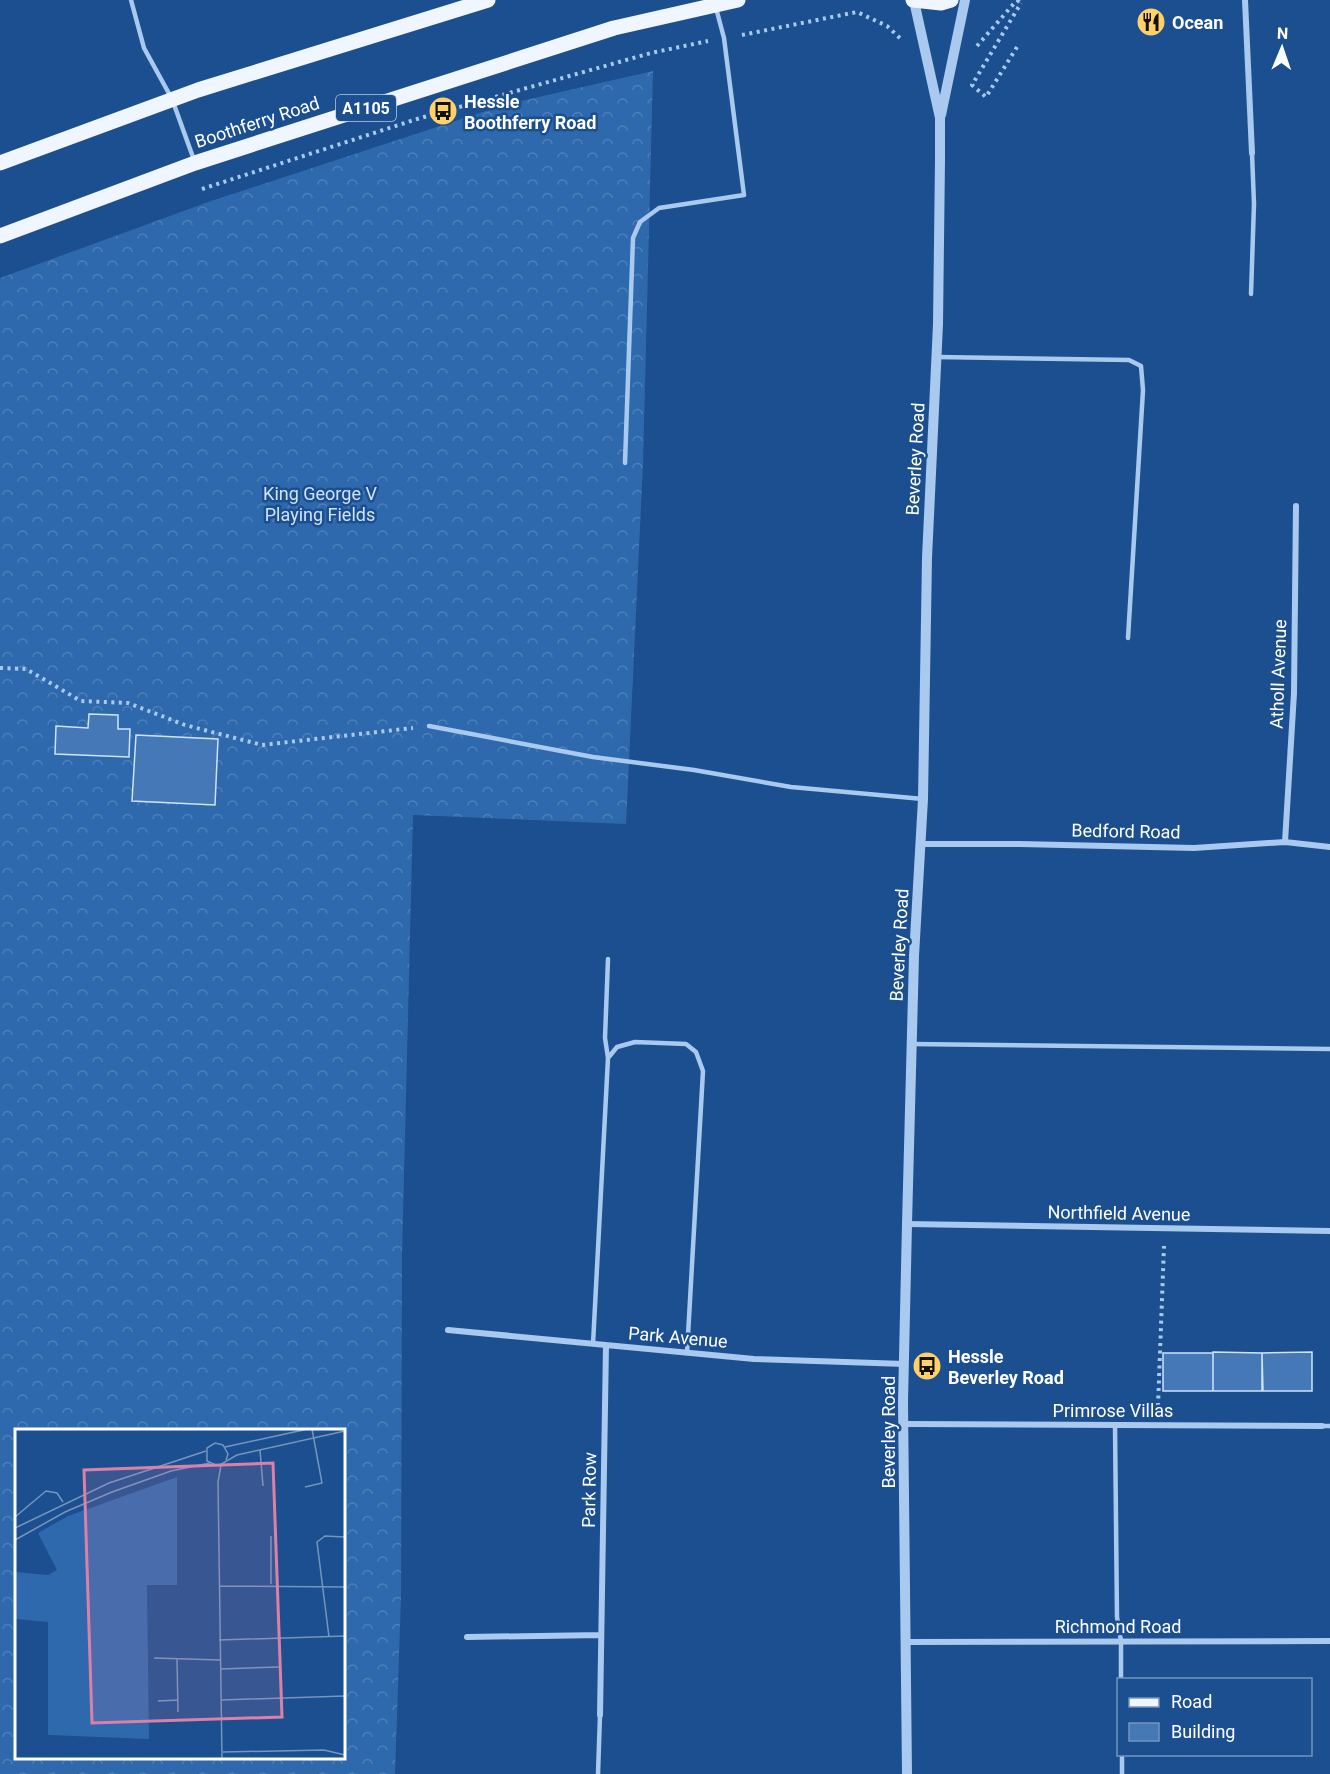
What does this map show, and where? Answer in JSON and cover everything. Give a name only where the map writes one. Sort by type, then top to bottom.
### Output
[{"type":"main road","points":[[0,164],[172,99],[488,0]]},
{"type":"main road","name":"Boothferry Road","points":[[0,236],[195,163],[614,28],[738,0]]},
{"type":"main road","points":[[914,0],[941,3],[951,0]]},
{"type":"street","name":"Beverley Road","points":[[914,0],[940,118]]},
{"type":"street","name":"Beverley Road","points":[[907,1774],[904,1424],[907,1224],[911,1044],[923,800],[927,558],[936,357],[940,118],[965,0]]},
{"type":"street","points":[[1245,0],[1252,153]]},
{"type":"street","name":"Atholl Avenue","points":[[1285,842],[1294,693],[1296,506]]},
{"type":"street","name":"Bedford Road","points":[[920,844],[1020,843],[1194,848],[1285,842],[1330,847]]},
{"type":"street","name":"Northfield Avenue","points":[[907,1224],[1330,1231]]},
{"type":"street","name":"Park Avenue","points":[[448,1330],[754,1359],[905,1364]]},
{"type":"street","name":"Park Row","points":[[600,1715],[606,1345]]},
{"type":"street","name":"Primrose Villas","points":[[904,1424],[1322,1426]]},
{"type":"street","points":[[467,1637],[602,1635]]},
{"type":"street","name":"Richmond Road","points":[[907,1642],[1330,1641]]},
{"type":"lane","points":[[131,0],[144,48],[172,99],[195,163]]},
{"type":"lane","points":[[625,463],[633,238],[636,230],[640,222],[659,208],[744,195],[724,38],[716,5]]},
{"type":"lane","points":[[1251,294],[1254,204],[1252,153]]},
{"type":"lane","points":[[936,357],[1129,360],[1141,366],[1143,390],[1128,638]]},
{"type":"lane","points":[[429,726],[593,757],[694,770],[791,787],[923,800]]},
{"type":"lane","points":[[593,1344],[608,1058],[605,1038],[608,959]]},
{"type":"lane","points":[[608,1058],[616,1047],[635,1042],[686,1044],[696,1052],[703,1071],[687,1353]]},
{"type":"lane","points":[[911,1044],[1330,1049]]},
{"type":"lane","points":[[1115,1425],[1116,1617],[1121,1641],[1121,1678]]},
{"type":"lane","points":[[1322,1426],[1330,1426]]},
{"type":"lane","points":[[598,1774],[600,1715]]},
{"type":"lane","points":[[1122,1756],[1122,1774]]},
{"type":"path","points":[[1017,47],[986,97],[972,86],[1018,1]]},
{"type":"path","points":[[976,48],[1018,1]]},
{"type":"path","points":[[202,189],[417,119],[651,53],[857,12],[887,26],[902,40]]},
{"type":"path","points":[[0,668],[26,669],[81,701],[128,703],[185,725],[262,744],[429,726]]},
{"type":"path","points":[[1157,1425],[1164,1229]]},
{"type":"green space","name":"King George V Playing Fields","points":[[653,71],[643,464],[626,824],[413,815],[402,1256],[401,1598],[395,1774],[0,1774],[0,278],[211,201],[504,105]]},
{"type":"building","points":[[89,714],[118,715],[118,729],[130,729],[129,757],[55,754],[56,726],[88,728]]},
{"type":"building","points":[[136,735],[218,739],[215,805],[132,801]]},
{"type":"building","points":[[1213,1352],[1262,1353],[1262,1391],[1213,1391]]},
{"type":"building","points":[[1312,1352],[1312,1391],[1263,1391],[1262,1353]]},
{"type":"building","points":[[1163,1353],[1213,1353],[1213,1391],[1163,1391]]},
{"type":"place","name":"Ocean","points":[[1151,22]]},
{"type":"place","name":"Hessle Boothferry Road","points":[[443,111]]},
{"type":"place","name":"Hessle Beverley Road","points":[[927,1366]]}]
